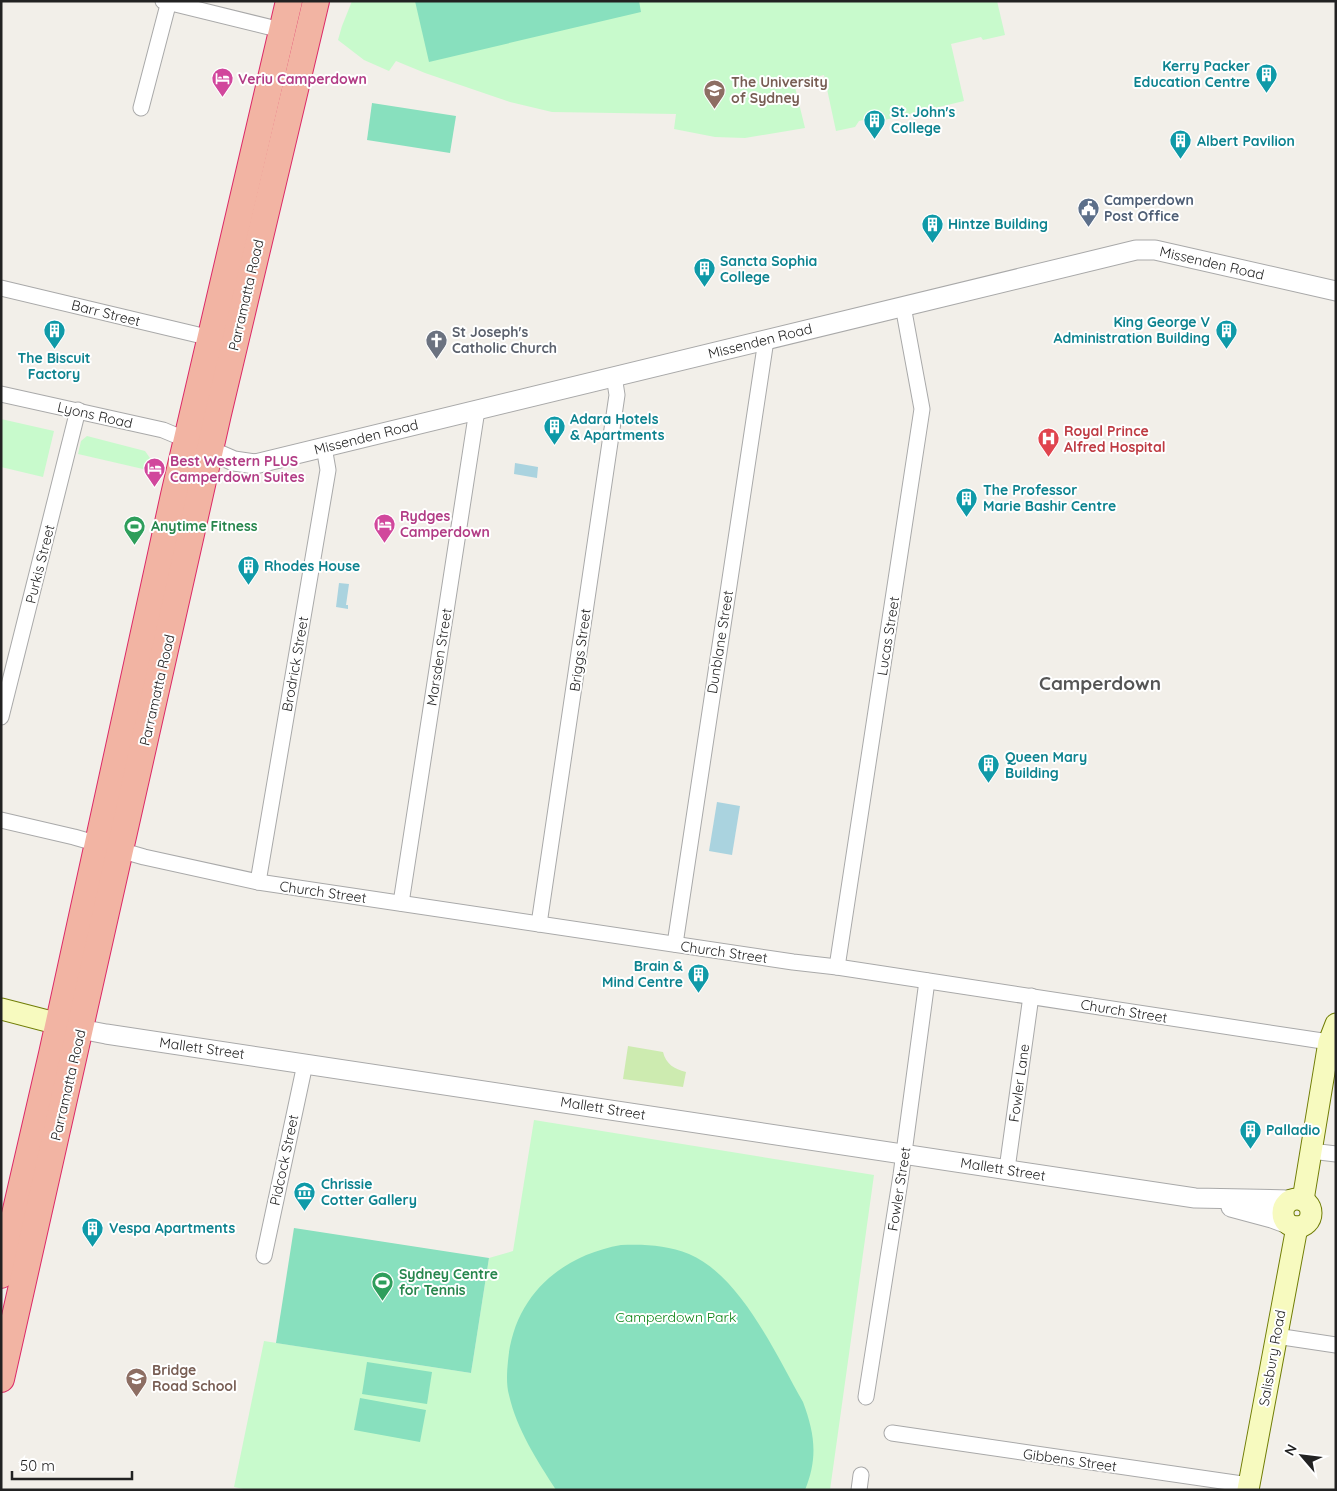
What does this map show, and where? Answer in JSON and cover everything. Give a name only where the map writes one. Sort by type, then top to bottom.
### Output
[{"type":"highway","name":"Parramatta Road","points":[[198,446],[211,338],[289,1]]},
{"type":"highway","name":"Parramatta Road","points":[[1,1379],[70,1026],[198,446],[316,1]]},
{"type":"highway","name":"Parramatta Road","points":[[1,1275],[70,1026]]},
{"type":"main road","name":"Mallett Street","points":[[1,1009],[70,1026]]},
{"type":"main road","points":[[1292,1225],[1305,1224],[1310,1216],[1309,1206],[1296,1200],[1311,1151],[1332,1033]]},
{"type":"main road","name":"Salisbury Road","points":[[1248,1488],[1276,1336],[1292,1225]]},
{"type":"street","points":[[141,108],[167,2],[281,30]]},
{"type":"street","name":"Missenden Road","points":[[198,446],[234,461],[256,464],[1136,250],[1155,250],[1336,291]]},
{"type":"street","name":"Barr Street","points":[[1,288],[211,338]]},
{"type":"street","name":"Lucas Street","points":[[837,967],[922,409],[903,306]]},
{"type":"street","name":"Dunblane Street","points":[[675,944],[766,340]]},
{"type":"street","name":"Briggs Street","points":[[539,924],[618,395],[614,376]]},
{"type":"street","name":"Lyons Road","points":[[1,394],[163,430],[198,446]]},
{"type":"street","name":"Purkis Street","points":[[1,717],[78,410]]},
{"type":"street","name":"Marsden Street","points":[[401,903],[477,410]]},
{"type":"street","name":"Brodrick Street","points":[[258,882],[328,470],[324,447]]},
{"type":"street","name":"Church Street","points":[[1,820],[258,882],[1031,996],[1332,1033]]},
{"type":"street","name":"Fowler Street","points":[[866,1397],[904,1154],[927,981]]},
{"type":"street","name":"Fowler Lane","points":[[1007,1170],[1031,996]]},
{"type":"street","name":"Mallett Street","points":[[70,1026],[106,1034],[1205,1199],[1292,1225]]},
{"type":"street","name":"Pidcock Street","points":[[264,1256],[305,1064]]},
{"type":"street","points":[[1311,1151],[1336,1154]]},
{"type":"street","name":"Mallett Street","points":[[1205,1199],[1296,1200]]},
{"type":"street","points":[[1276,1336],[1336,1345]]},
{"type":"street","name":"Gibbens Street","points":[[892,1433],[1248,1488]]},
{"type":"street","points":[[859,1490],[861,1474]]},
{"type":"green space","points":[[352,1],[997,1],[1005,35],[983,40],[981,37],[951,44],[964,101],[872,123],[868,119],[859,121],[855,127],[836,131],[824,75],[794,83],[805,128],[745,138],[715,137],[674,129],[676,114],[552,112],[510,102],[396,61],[389,71],[364,60],[338,40]]},
{"type":"green space","points":[[415,1],[639,1],[641,12],[429,62]]},
{"type":"green space","points":[[372,103],[456,116],[450,153],[367,140]]},
{"type":"green space","points":[[1,419],[54,431],[43,477],[1,467]]},
{"type":"green space","points":[[87,436],[145,451],[157,468],[156,472],[78,454],[81,441]]},
{"type":"green space","points":[[628,1046],[663,1052],[666,1060],[671,1065],[686,1072],[683,1087],[623,1079]]},
{"type":"green space","name":"Camperdown Park","points":[[534,1120],[874,1175],[830,1490],[248,1490],[234,1487],[264,1341],[471,1373],[489,1258],[513,1251]]},
{"type":"green space","name":"Sydney Centre for Tennis","points":[[294,1228],[489,1258],[471,1373],[276,1343]]},
{"type":"green space","points":[[621,1245],[655,1246],[689,1254],[708,1265],[741,1298],[769,1340],[803,1402],[807,1414],[812,1435],[813,1457],[805,1490],[556,1490],[528,1444],[517,1420],[508,1391],[508,1361],[512,1338],[520,1317],[530,1299],[560,1269],[599,1250]]},
{"type":"green space","points":[[367,1362],[432,1372],[427,1404],[362,1394]]},
{"type":"green space","points":[[360,1398],[426,1410],[420,1442],[354,1430]]},
{"type":"water","points":[[515,463],[538,467],[537,478],[514,474]]},
{"type":"water","points":[[339,583],[349,584],[346,605],[348,605],[348,609],[336,607]]},
{"type":"water","points":[[717,802],[740,806],[732,855],[709,851]]},
{"type":"place","name":"Kerry Packer Education Centre","points":[[1266,93]]},
{"type":"place","name":"Veriu Camperdown","points":[[222,98]]},
{"type":"place","name":"The University of Sydney","points":[[715,109]]},
{"type":"place","name":"St. John's College","points":[[875,139]]},
{"type":"place","name":"Albert Pavilion","points":[[1181,160]]},
{"type":"place","name":"Camperdown Post Office","points":[[1088,227]]},
{"type":"place","name":"Hintze Building","points":[[932,243]]},
{"type":"place","name":"Sancta Sophia College","points":[[704,288]]},
{"type":"place","name":"The Biscuit Factory","points":[[54,349]]},
{"type":"place","name":"King George V Administration Building","points":[[1226,349]]},
{"type":"place","name":"St Joseph's Catholic Church","points":[[436,359]]},
{"type":"place","name":"Adara Hotels & Apartments","points":[[554,446]]},
{"type":"place","name":"Royal Prince Alfred Hospital","points":[[1048,458]]},
{"type":"place","name":"Best Western PLUS Camperdown Suites","points":[[154,488]]},
{"type":"place","name":"The Professor Marie Bashir Centre","points":[[967,517]]},
{"type":"place","name":"Rydges Camperdown","points":[[384,543]]},
{"type":"place","name":"Anytime Fitness","points":[[135,545]]},
{"type":"place","name":"Rhodes House","points":[[248,585]]},
{"type":"place","name":"Queen Mary Building","points":[[989,784]]},
{"type":"place","name":"Brain & Mind Centre","points":[[699,993]]},
{"type":"place","name":"Palladio","points":[[1250,1149]]},
{"type":"place","name":"Chrissie Cotter Gallery","points":[[305,1211]]},
{"type":"place","name":"Vespa Apartments","points":[[93,1247]]},
{"type":"place","name":"Sydney Centre for Tennis","points":[[383,1301]]},
{"type":"place","name":"Bridge Road School","points":[[136,1397]]},
{"type":"district","name":"Camperdown","points":[[1100,683]]}]
